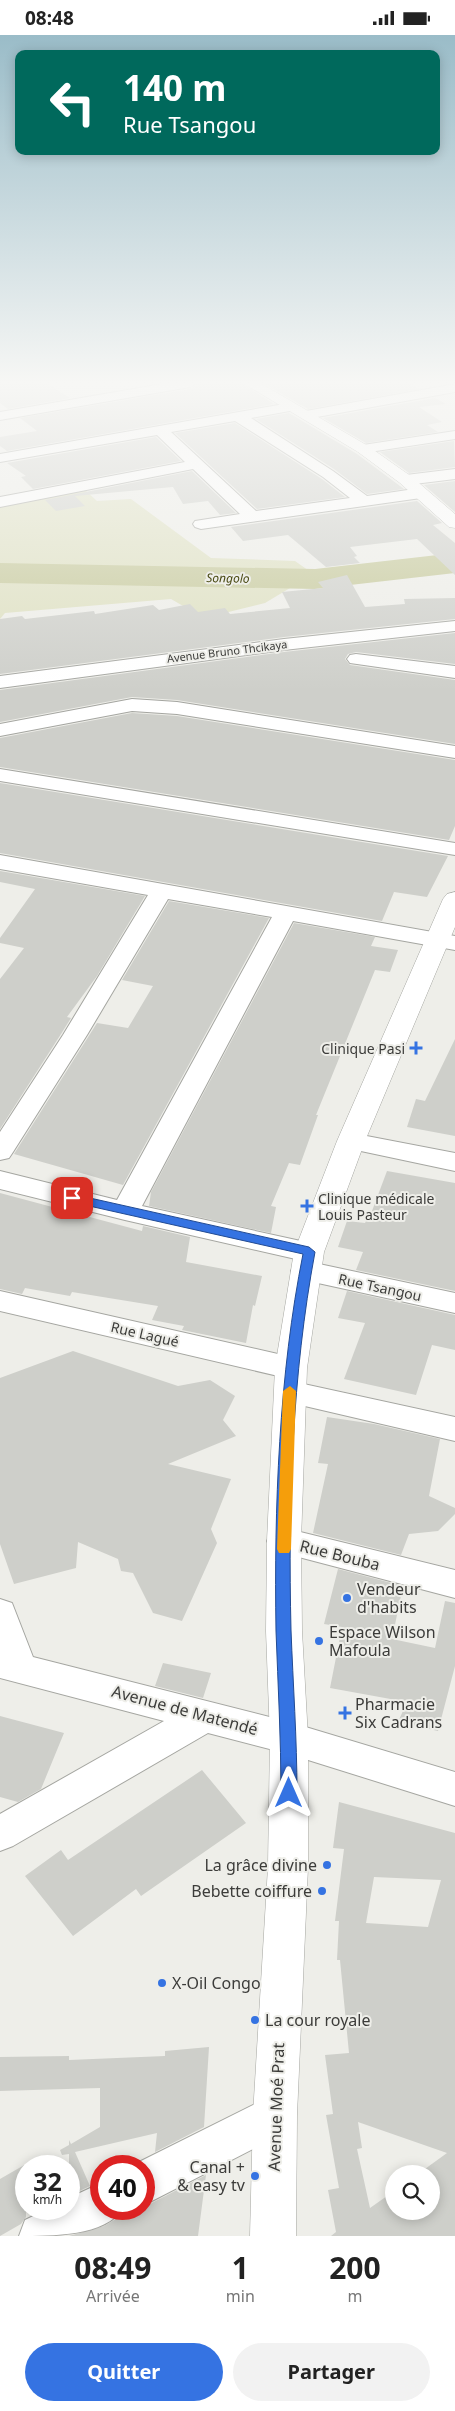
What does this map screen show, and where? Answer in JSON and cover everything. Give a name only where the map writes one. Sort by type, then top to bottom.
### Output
[{"type":"street","points":[[0,502],[84,486]]},
{"type":"street","points":[[219,486],[252,516]]},
{"type":"street","points":[[344,486],[364,501]]},
{"type":"street","points":[[413,486],[455,523]]},
{"type":"street","points":[[201,524],[421,493]]},
{"type":"street","name":"Avenue Bruno Thcikaya","points":[[0,682],[340,636],[455,626]]},
{"type":"street","points":[[356,659],[455,672]]},
{"type":"street","points":[[0,730],[132,705],[177,708],[455,752]]},
{"type":"street","points":[[0,775],[455,849]]},
{"type":"street","points":[[0,862],[447,942]]},
{"type":"street","points":[[0,1152],[75,1035],[161,891]]},
{"type":"street","name":"Avenue Moé Prat","points":[[272,2236],[275,2115],[288,1867],[289,1738],[284,1631],[284,1541],[290,1380],[307,1261],[351,1141],[447,942],[455,899]]},
{"type":"street","points":[[125,1211],[286,913]]},
{"type":"street","points":[[351,1141],[455,1162]]},
{"type":"street","name":"Rue Tsangou","points":[[0,1180],[125,1211],[455,1303]]},
{"type":"street","name":"Rue Lagué","points":[[0,1301],[290,1380],[455,1429]]},
{"type":"street","name":"Rue Bouba","points":[[284,1541],[455,1583]]},
{"type":"street","points":[[0,1613],[10,1665]]},
{"type":"street","name":"Avenue de Matendé","points":[[10,1665],[289,1738],[455,1789]]},
{"type":"street","points":[[0,1834],[205,1716]]},
{"type":"street","points":[[155,2177],[275,2115]]},
{"type":"street","points":[[41,2236],[90,2211]]},
{"type":"green space","points":[[85,490],[97,501],[131,499],[211,558],[295,561],[315,575],[455,555],[455,568],[290,588],[265,603],[204,618],[171,599],[5,613],[0,619],[0,504]]},
{"type":"building","points":[[30,486],[50,486],[33,489]]},
{"type":"building","points":[[117,486],[207,486],[236,513],[220,515],[208,501],[183,504],[173,487],[75,496],[85,506],[56,511],[45,500]]},
{"type":"building","points":[[232,486],[331,486],[345,497],[257,509]]},
{"type":"building","points":[[356,486],[400,486],[404,489],[367,494]]},
{"type":"building","points":[[425,486],[455,486],[455,512]]},
{"type":"building","points":[[417,501],[442,523],[433,525],[455,543],[455,575],[417,539],[350,547],[357,556],[354,557],[360,563],[326,567],[288,535],[243,541],[231,527]]},
{"type":"building","points":[[347,575],[365,607],[405,604],[404,599],[455,598],[455,619],[284,637],[0,674],[0,619],[22,616],[25,619],[94,611],[95,614],[153,605],[159,610],[190,604],[198,612],[225,608],[230,614],[290,608],[282,592],[323,588],[318,582]]},
{"type":"building","points":[[455,633],[455,664],[356,652],[348,654],[345,659],[350,665],[455,680],[455,744],[177,700],[132,697],[0,722],[0,690],[284,652]]},
{"type":"building","points":[[132,713],[177,716],[455,760],[455,826],[449,840],[0,767],[0,738]]},
{"type":"building","points":[[0,783],[448,856],[427,897],[394,892],[382,921],[0,853]]},
{"type":"building","points":[[0,871],[145,896],[97,976],[67,1017],[71,1018],[0,1129],[0,979],[24,948],[0,943],[0,938],[35,889],[0,882]]},
{"type":"building","points":[[169,901],[269,918],[123,1185],[14,1154],[97,1023],[128,1028],[153,986],[122,980]]},
{"type":"building","points":[[294,923],[375,937],[371,946],[398,950],[390,972],[375,970],[316,1115],[318,1115],[300,1165],[289,1163],[271,1206],[276,1207],[271,1233],[149,1206],[151,1192]]},
{"type":"building","points":[[455,1039],[455,1136],[407,1127],[416,1099],[425,1101]]},
{"type":"building","points":[[387,1171],[455,1183],[455,1291],[356,1270],[363,1252],[338,1247],[347,1221],[365,1223],[369,1219]]},
{"type":"building","points":[[0,1193],[142,1231],[143,1226],[190,1237],[186,1262],[262,1276],[255,1306],[253,1305],[246,1343],[182,1330],[184,1326],[152,1320],[158,1306],[72,1292],[70,1296],[25,1288],[22,1294],[0,1289]]},
{"type":"building","points":[[347,1291],[455,1315],[455,1350],[432,1345],[416,1395],[344,1379],[365,1323],[338,1318]]},
{"type":"building","points":[[73,1351],[178,1386],[210,1380],[235,1396],[223,1420],[236,1436],[168,1464],[231,1479],[211,1529],[217,1543],[182,1621],[153,1613],[133,1573],[121,1571],[118,1559],[78,1542],[76,1568],[14,1584],[0,1544],[0,1378]]},
{"type":"building","points":[[327,1417],[374,1424],[440,1439],[429,1496],[455,1508],[455,1514],[438,1531],[409,1534],[401,1555],[313,1533],[328,1464],[318,1463]]},
{"type":"building","points":[[338,1569],[403,1586],[392,1639],[435,1648],[445,1601],[455,1603],[455,1666],[438,1731],[398,1722],[407,1702],[330,1688],[342,1627],[324,1624]]},
{"type":"building","points":[[163,1663],[211,1673],[203,1698],[155,1686]]},
{"type":"building","points":[[0,1716],[64,1733],[41,1789],[18,1802],[0,1797]]},
{"type":"building","points":[[202,1770],[246,1823],[141,1896],[136,1889],[73,1936],[25,1876],[61,1850],[68,1860]]},
{"type":"building","points":[[339,1802],[455,1833],[455,2236],[331,2236],[336,2232],[328,2190],[339,2188],[326,2115],[333,2114],[325,2055],[349,2053],[340,1960],[337,1960],[339,1921],[335,1921],[344,1849],[333,1848]],"holes":[[[374,1877],[441,1880],[428,1927],[366,1923]]]},
{"type":"building","points":[[209,2047],[204,2127],[155,2152],[157,2133],[75,2152],[76,2155],[62,2155],[60,2150],[69,2145],[69,2140],[71,2144],[100,2127],[100,2088],[0,2091],[0,2057],[69,2056],[69,2060],[165,2056],[165,2051]]},
{"type":"building","points":[[80,2163],[90,2186],[80,2191]]},
{"type":"building","points":[[15,2170],[15,2220],[24,2220],[21,2224],[0,2236],[0,2179]]},
{"type":"building","points":[[206,2175],[198,2236],[69,2236],[104,2226],[114,2220],[155,2220],[155,2201]]},
{"type":"waterway","name":"Songolo","points":[[0,573],[315,579],[455,563]]},
{"type":"slow traffic","points":[[284,1549],[290,1391]]},
{"type":"place","name":"Clinique Pasi","points":[[416,1048]]},
{"type":"place","name":"Clinique médicale Louis Pasteur","points":[[307,1206]]},
{"type":"place","name":"Vendeur d'habits","points":[[347,1598]]},
{"type":"place","name":"Espace Wilson Mafoula","points":[[319,1641]]},
{"type":"place","name":"Pharmacie Six Cadrans","points":[[345,1713]]},
{"type":"place","name":"La grâce divine","points":[[327,1865]]},
{"type":"place","name":"Bebette coiffure","points":[[322,1891]]},
{"type":"place","name":"X-Oil Congo","points":[[162,1983]]},
{"type":"place","name":"La cour royale","points":[[255,2020]]},
{"type":"place","name":"Canal + & easy tv","points":[[255,2176]]},
{"type":"route","points":[[72,1198],[309,1252],[304,1271],[291,1368],[284,1541],[284,1631],[289,1738],[289,1793]]}]
